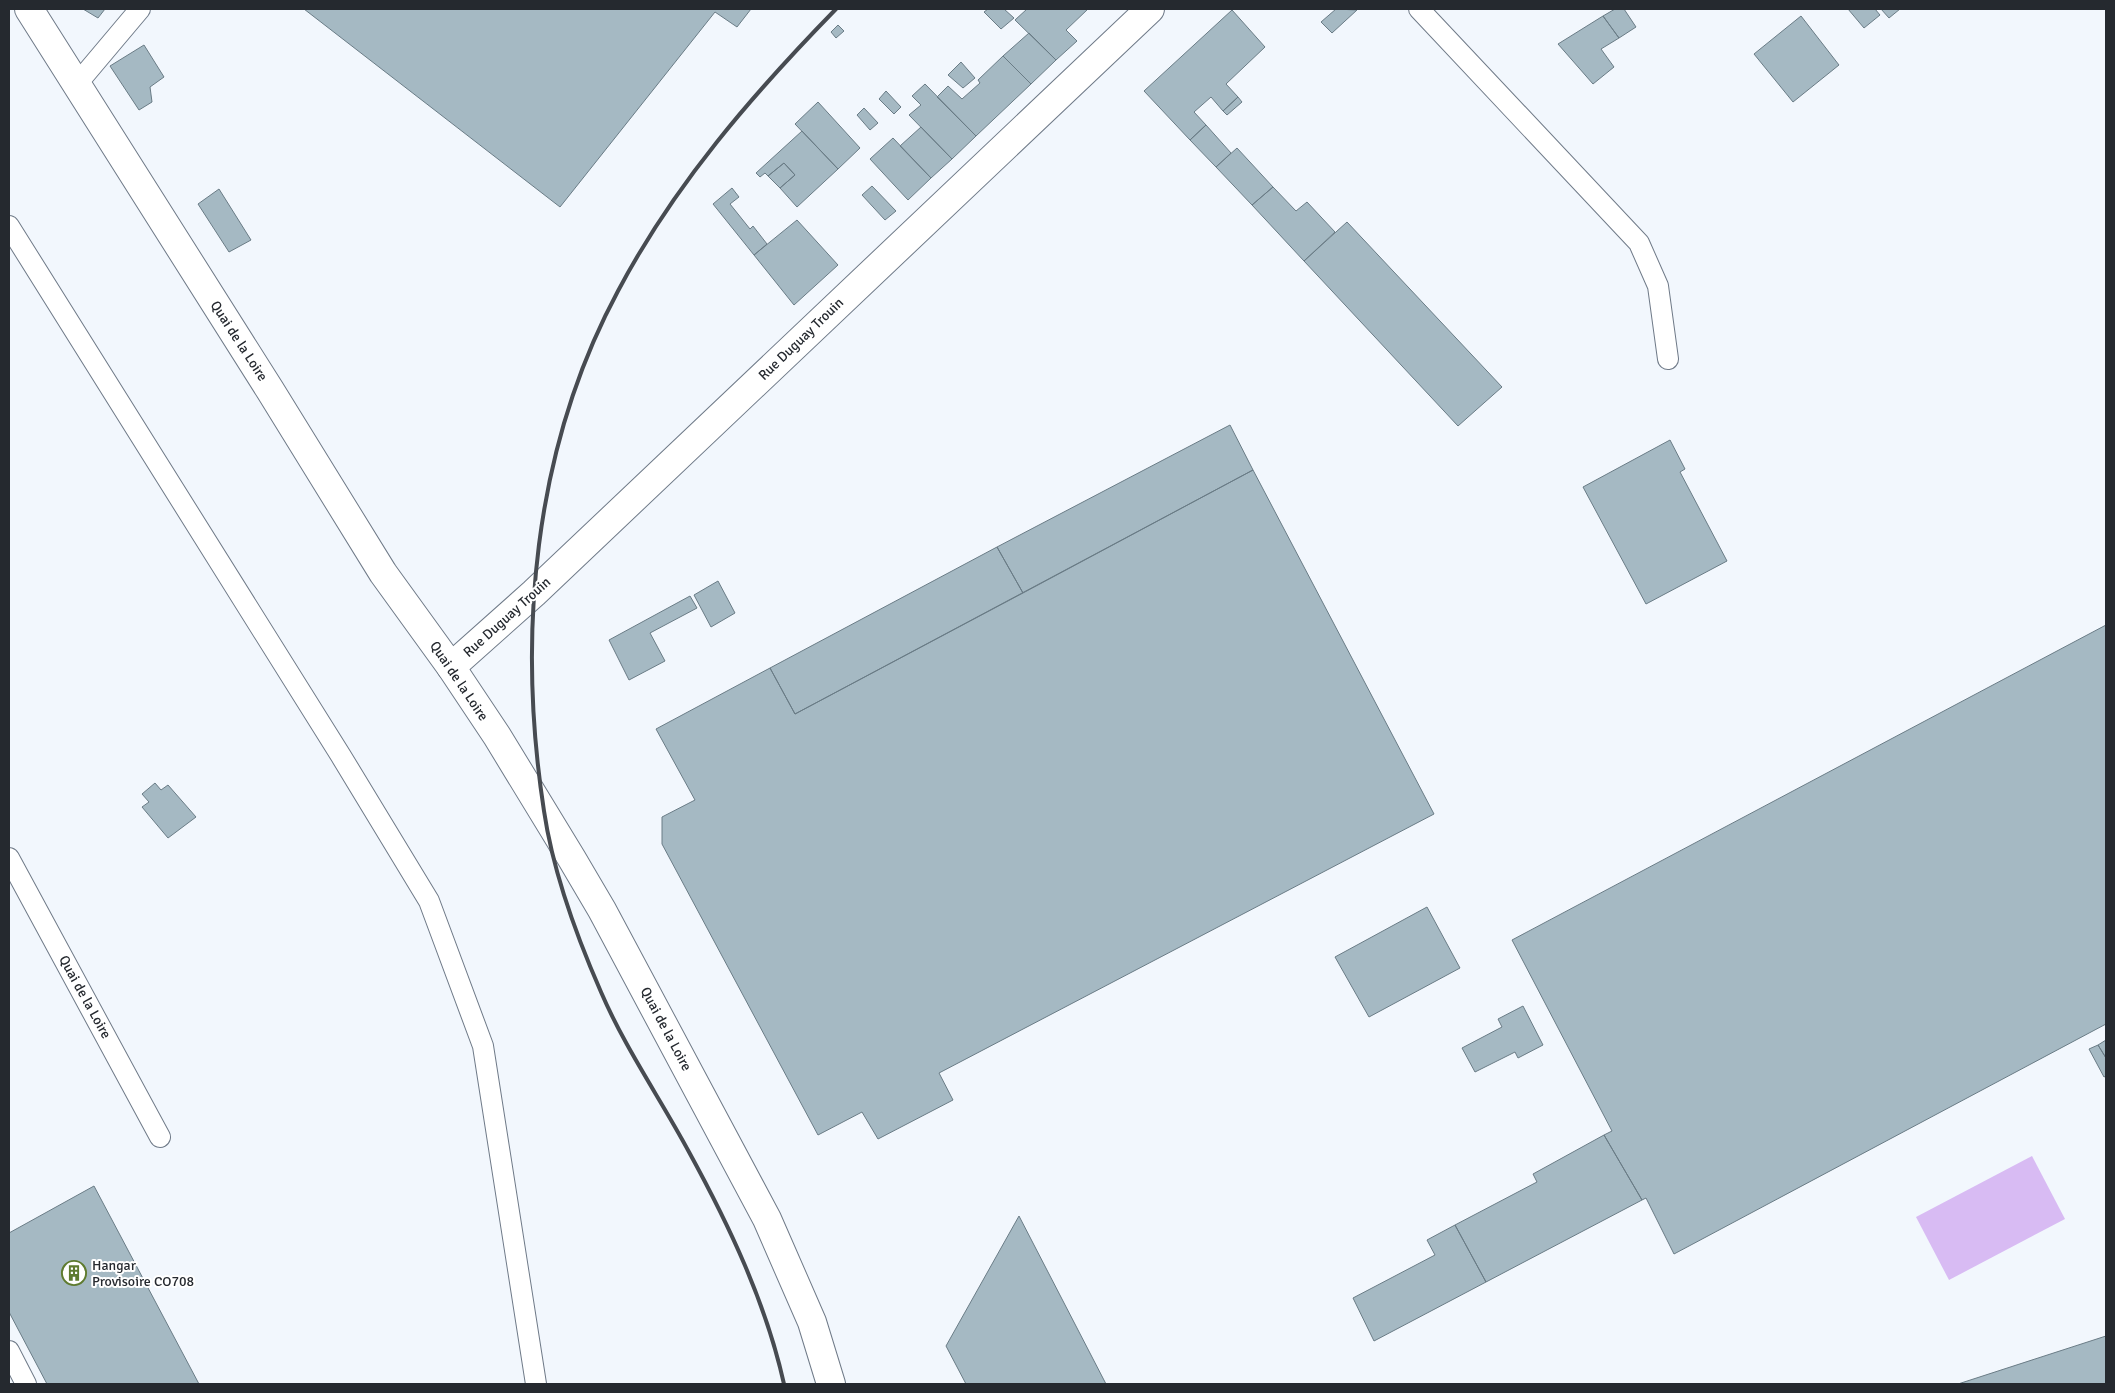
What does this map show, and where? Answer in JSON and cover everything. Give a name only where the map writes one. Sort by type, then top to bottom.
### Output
[{"type":"street","name":"Quai de la Loire","points":[[29,9],[270,390],[383,573],[451,667],[497,736],[572,859],[734,1154],[767,1219],[812,1322],[831,1384]]},
{"type":"street","name":"Rue Duguay Trouin","points":[[451,667],[534,593],[1150,9]]},
{"type":"lane","points":[[76,85],[140,9]]},
{"type":"lane","points":[[1419,9],[1639,243],[1658,286],[1668,359]]},
{"type":"lane","points":[[9,226],[336,748],[429,901],[483,1046],[536,1384]]},
{"type":"lane","name":"Quai de la Loire","points":[[9,858],[160,1137]]},
{"type":"lane","points":[[9,1351],[26,1384]]},
{"type":"shaded area","points":[[2032,1156],[2065,1219],[1949,1280],[1916,1217]]},
{"type":"building","points":[[83,9],[105,9],[98,18]]},
{"type":"building","points":[[304,9],[751,9],[737,27],[715,12],[560,207]]},
{"type":"building","points":[[988,9],[1004,9],[1014,18],[1001,29],[984,12]]},
{"type":"building","points":[[1027,9],[1088,9],[1066,30],[1077,41],[1056,60],[1015,20]]},
{"type":"building","points":[[1336,9],[1357,10],[1332,33],[1321,22]]},
{"type":"building","points":[[1615,9],[1624,9],[1636,27],[1619,38],[1603,16]]},
{"type":"building","points":[[1848,9],[1875,9],[1880,15],[1864,28]]},
{"type":"building","points":[[1881,9],[1900,9],[1889,18]]},
{"type":"building","points":[[1232,10],[1265,47],[1226,84],[1238,97],[1223,111],[1211,97],[1194,112],[1206,125],[1190,140],[1144,91]]},
{"type":"building","points":[[1603,16],[1619,38],[1601,49],[1614,67],[1593,84],[1558,44]]},
{"type":"building","points":[[1801,16],[1839,65],[1793,102],[1754,54]]},
{"type":"building","points":[[838,25],[844,31],[836,38],[831,32]]},
{"type":"building","points":[[1029,33],[1056,60],[1031,84],[1003,56]]},
{"type":"building","points":[[144,45],[164,77],[150,87],[152,102],[139,110],[110,66]]},
{"type":"building","points":[[1003,56],[1031,84],[976,136],[937,97],[948,86],[962,99],[980,83],[978,80]]},
{"type":"building","points":[[961,62],[975,78],[963,88],[948,75]]},
{"type":"building","points":[[925,84],[976,136],[952,159],[909,115],[921,105],[912,96]]},
{"type":"building","points":[[886,91],[901,107],[894,114],[879,99]]},
{"type":"building","points":[[1238,97],[1242,102],[1227,115],[1223,111]]},
{"type":"building","points":[[818,102],[860,148],[838,169],[795,124]]},
{"type":"building","points":[[864,108],[878,123],[870,130],[857,115]]},
{"type":"building","points":[[1206,125],[1231,153],[1216,167],[1190,140]]},
{"type":"building","points":[[921,127],[952,159],[931,178],[900,146]]},
{"type":"building","points":[[802,131],[838,169],[797,207],[780,188],[795,175],[784,163],[768,176],[765,173],[760,177],[756,173]]},
{"type":"building","points":[[893,138],[931,178],[908,200],[870,159]]},
{"type":"building","points":[[1237,148],[1273,187],[1252,205],[1216,167]]},
{"type":"building","points":[[784,163],[795,175],[780,188],[768,176]]},
{"type":"building","points":[[872,186],[896,211],[885,220],[862,195]]},
{"type":"building","points":[[1273,187],[1296,211],[1307,202],[1335,232],[1304,261],[1252,205]]},
{"type":"building","points":[[732,188],[739,197],[730,204],[750,229],[753,226],[767,244],[754,255],[713,204]]},
{"type":"building","points":[[219,189],[251,240],[229,252],[198,204]]},
{"type":"building","points":[[797,220],[838,265],[794,305],[754,255]]},
{"type":"building","points":[[1347,222],[1502,387],[1458,426],[1304,261]]},
{"type":"building","points":[[1230,425],[1253,470],[1023,593],[997,547]]},
{"type":"building","points":[[1670,440],[1685,469],[1680,472],[1727,561],[1646,604],[1583,487]]},
{"type":"building","points":[[1253,470],[1434,814],[939,1073],[953,1100],[878,1139],[862,1112],[818,1135],[662,844],[662,817],[695,800],[656,729],[770,668],[795,714]]},
{"type":"building","points":[[997,547],[1023,593],[795,714],[770,668]]},
{"type":"building","points":[[718,581],[735,613],[711,627],[694,595]]},
{"type":"building","points":[[690,596],[697,608],[650,633],[665,661],[629,680],[609,640]]},
{"type":"building","points":[[2106,625],[2106,1024],[1674,1254],[1646,1198],[1642,1200],[1604,1135],[1612,1131],[1512,940]]},
{"type":"building","points":[[155,783],[161,790],[168,785],[196,817],[168,838],[142,807],[149,802],[142,794]]},
{"type":"building","points":[[1427,907],[1460,968],[1369,1017],[1335,957]]},
{"type":"building","points":[[1523,1006],[1543,1045],[1518,1058],[1515,1052],[1475,1072],[1462,1048],[1502,1027],[1498,1019]]},
{"type":"building","points":[[2106,1040],[2106,1058],[2098,1045]]},
{"type":"building","points":[[2098,1045],[2106,1058],[2106,1076],[2104,1077],[2089,1049]]},
{"type":"building","points":[[1604,1135],[1642,1200],[1486,1282],[1455,1225],[1537,1182],[1533,1174]]},
{"type":"building","name":"Hangar Provisoire CO708","points":[[94,1186],[199,1384],[47,1384],[9,1312],[9,1233]]},
{"type":"building","points":[[1019,1216],[1106,1384],[966,1384],[946,1346]]},
{"type":"building","points":[[1455,1225],[1486,1282],[1374,1341],[1353,1298],[1435,1255],[1427,1240]]},
{"type":"building","points":[[2106,1336],[2106,1384],[1958,1384]]},
{"type":"railway","points":[[784,1384],[757,1294],[732,1236],[689,1152],[610,1013],[566,903],[548,834],[536,745],[532,678],[533,611],[539,545],[550,479],[567,414],[589,352],[618,291],[664,214],[716,142],[774,74],[836,9]]},
{"type":"place","name":"Hangar Provisoire CO708","points":[[74,1273]]}]
